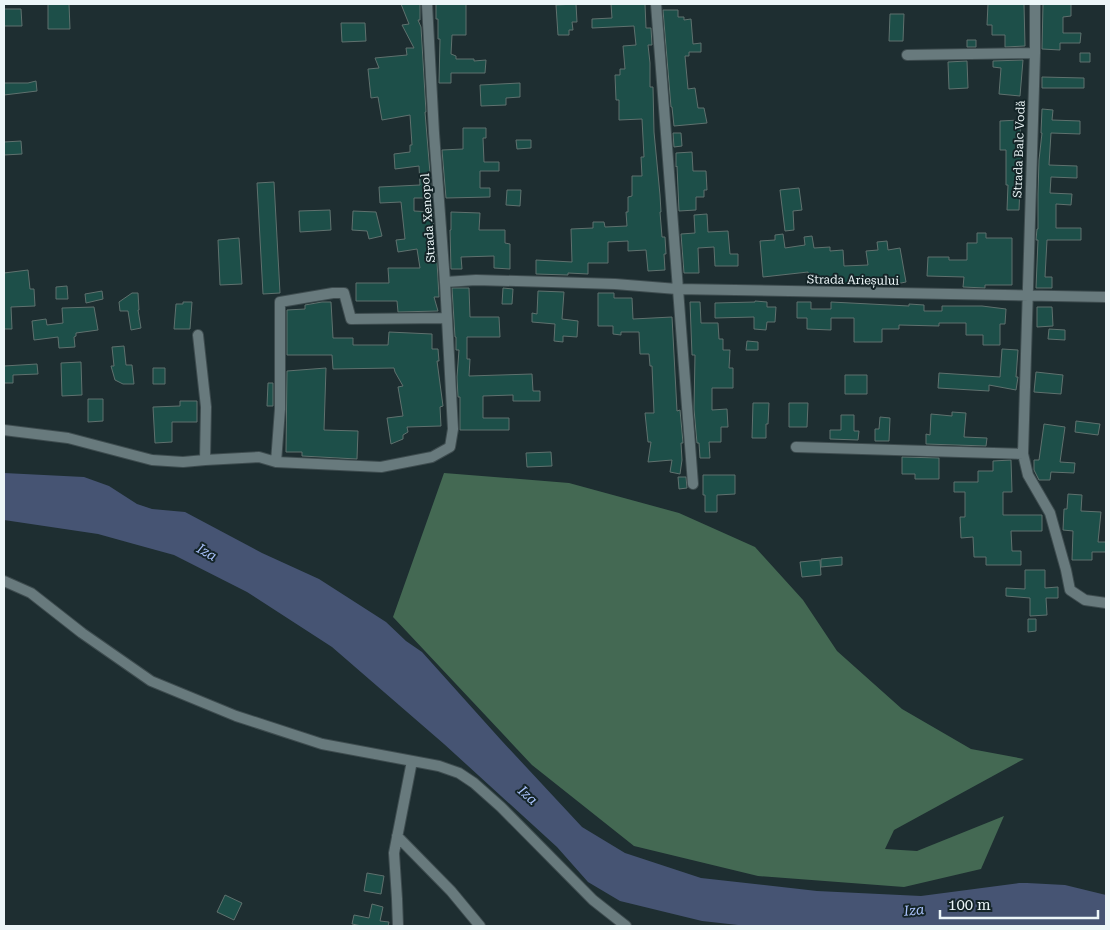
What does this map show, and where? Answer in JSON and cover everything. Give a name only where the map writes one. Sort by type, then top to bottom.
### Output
[{"type":"street","name":"Strada Xenopol","points":[[276,462],[381,467],[432,457],[450,447],[452,429],[445,282],[427,4]]},
{"type":"street","points":[[656,4],[693,484]]},
{"type":"street","name":"Strada Balc Vodă","points":[[1035,4],[1023,454],[1028,475],[1050,513],[1070,590],[1085,600],[1106,603]]},
{"type":"street","points":[[907,55],[1035,53]]},
{"type":"street","name":"Strada Arieșului","points":[[445,282],[476,280],[615,284],[677,289],[1028,296]]},
{"type":"street","points":[[4,430],[68,438],[152,460],[183,462],[259,457],[276,462],[280,408],[280,302],[333,293],[344,293],[351,319],[446,318]]},
{"type":"street","points":[[1028,296],[1106,296]]},
{"type":"street","points":[[198,335],[206,407],[205,460]]},
{"type":"street","points":[[796,447],[1023,454]]},
{"type":"street","points":[[4,581],[31,593],[82,633],[151,681],[236,716],[322,744],[439,766],[459,774],[474,783],[501,807],[593,900],[626,926]]},
{"type":"street","points":[[398,926],[394,853],[412,761]]},
{"type":"street","points":[[397,836],[451,891],[480,926]]},
{"type":"green space","points":[[444,473],[569,483],[679,513],[755,547],[803,600],[837,651],[902,709],[971,749],[1024,759],[894,830],[885,849],[917,851],[1004,816],[981,869],[904,887],[758,876],[634,846],[532,765],[393,617]]},
{"type":"water","name":"Iza","points":[[4,473],[84,477],[109,486],[137,504],[152,509],[185,512],[262,553],[319,579],[386,622],[406,641],[422,652],[582,827],[625,853],[701,878],[817,891],[921,896],[1019,883],[1065,885],[1106,895],[1106,926],[747,926],[702,921],[620,901],[588,882],[557,847],[444,744],[332,647],[247,592],[174,555],[98,534],[4,520]]},
{"type":"building","points":[[48,4],[69,4],[70,29],[48,29]]},
{"type":"building","points":[[401,4],[420,4],[420,20],[418,20],[421,27],[432,198],[414,198],[414,211],[433,212],[434,231],[432,231],[437,262],[439,297],[434,297],[438,311],[398,312],[397,301],[356,301],[356,283],[389,283],[388,268],[420,268],[417,249],[398,252],[396,240],[405,239],[401,202],[380,203],[379,187],[420,185],[419,166],[395,169],[394,154],[410,152],[410,145],[412,145],[410,115],[382,120],[378,97],[371,98],[368,69],[379,68],[375,58],[407,55],[406,48],[414,48],[402,25],[409,24]]},
{"type":"building","points":[[436,4],[466,4],[466,35],[452,35],[451,54],[456,56],[456,59],[486,60],[485,73],[451,73],[451,83],[439,83],[440,39],[438,39]]},
{"type":"building","points":[[576,4],[577,22],[572,22],[573,30],[569,30],[569,35],[558,35],[556,5]]},
{"type":"building","points":[[611,4],[645,4],[646,28],[651,28],[652,45],[648,45],[650,87],[653,87],[654,132],[662,237],[665,237],[665,270],[648,271],[646,250],[628,251],[628,241],[608,242],[608,263],[588,263],[588,274],[536,274],[536,260],[572,262],[571,229],[593,228],[593,222],[604,222],[605,227],[627,226],[626,212],[628,212],[628,197],[632,196],[632,176],[642,176],[641,157],[644,157],[642,119],[619,120],[619,100],[616,100],[615,75],[620,75],[620,69],[625,69],[623,46],[636,45],[634,26],[592,28],[592,19],[612,18]]},
{"type":"building","points":[[988,4],[1024,4],[1025,46],[1005,47],[1005,35],[992,35],[992,25],[987,25]]},
{"type":"building","points":[[1043,4],[1071,4],[1071,16],[1063,17],[1063,33],[1081,33],[1080,43],[1060,43],[1060,50],[1042,49]]},
{"type":"building","points":[[4,9],[21,9],[22,26],[4,26]]},
{"type":"building","points":[[663,10],[678,10],[678,17],[684,17],[684,20],[691,19],[693,44],[701,43],[701,52],[689,52],[689,56],[685,56],[688,89],[695,88],[698,108],[704,108],[707,123],[674,126]]},
{"type":"building","points":[[890,14],[904,14],[903,41],[889,41]]},
{"type":"building","points":[[341,23],[365,23],[366,41],[342,42]]},
{"type":"building","points":[[967,40],[976,40],[976,47],[967,47]]},
{"type":"building","points":[[1080,53],[1090,53],[1090,62],[1080,62]]},
{"type":"building","points":[[1023,60],[1020,96],[999,94],[1001,68],[993,67],[993,61]]},
{"type":"building","points":[[967,61],[968,88],[949,89],[948,62]]},
{"type":"building","points":[[1042,77],[1084,78],[1084,88],[1042,88]]},
{"type":"building","points":[[36,81],[37,91],[4,95],[4,83]]},
{"type":"building","points":[[520,83],[520,97],[506,98],[506,105],[481,106],[480,85]]},
{"type":"building","points":[[1042,109],[1053,110],[1052,120],[1080,121],[1080,134],[1051,133],[1049,165],[1077,166],[1077,178],[1051,177],[1050,193],[1072,194],[1071,205],[1056,204],[1056,228],[1081,228],[1081,240],[1047,240],[1045,277],[1052,277],[1052,288],[1036,288],[1038,240],[1036,240]]},
{"type":"building","points":[[1020,120],[1022,185],[1020,185],[1019,210],[1007,210],[1006,150],[1000,150],[1000,121]]},
{"type":"building","points":[[463,128],[486,128],[486,138],[483,138],[484,162],[499,162],[499,171],[480,171],[480,188],[490,188],[490,197],[446,198],[442,150],[463,149]]},
{"type":"building","points":[[673,133],[681,133],[682,146],[674,147]]},
{"type":"building","points":[[516,140],[531,140],[531,148],[517,149]]},
{"type":"building","points":[[21,141],[22,154],[4,155],[4,142]]},
{"type":"building","points":[[692,152],[693,171],[706,171],[707,190],[704,190],[704,197],[696,197],[696,210],[679,211],[676,153]]},
{"type":"building","points":[[274,182],[280,293],[263,294],[257,183]]},
{"type":"building","points":[[799,188],[802,210],[793,211],[794,230],[785,231],[780,190]]},
{"type":"building","points":[[507,190],[521,190],[520,206],[506,205]]},
{"type":"building","points":[[330,210],[331,230],[300,232],[299,211]]},
{"type":"building","points":[[353,211],[376,212],[382,236],[369,239],[367,231],[352,230]]},
{"type":"building","points":[[451,212],[480,213],[479,230],[505,230],[505,243],[510,244],[510,269],[494,268],[494,256],[461,257],[462,269],[451,269]]},
{"type":"building","points":[[707,214],[708,232],[728,231],[730,254],[738,254],[738,266],[715,266],[714,247],[698,248],[699,273],[684,273],[681,234],[695,233],[694,215]]},
{"type":"building","points":[[977,233],[986,233],[986,238],[1012,238],[1012,285],[985,285],[985,288],[963,287],[964,277],[927,276],[928,257],[949,257],[949,260],[967,260],[967,243],[977,243]]},
{"type":"building","points":[[783,234],[785,248],[805,245],[804,237],[812,236],[814,248],[830,247],[830,251],[843,250],[844,266],[868,265],[866,251],[878,250],[877,242],[887,241],[888,250],[900,248],[906,282],[896,284],[871,281],[825,282],[826,278],[808,280],[808,272],[763,277],[760,241],[775,240],[775,235]]},
{"type":"building","points":[[239,238],[242,284],[220,285],[218,240]]},
{"type":"building","points":[[28,270],[30,289],[34,289],[35,306],[11,307],[12,329],[4,329],[4,273]]},
{"type":"building","points":[[67,286],[68,299],[56,299],[56,287]]},
{"type":"building","points":[[452,288],[469,288],[470,317],[499,317],[500,337],[467,337],[467,359],[470,359],[469,376],[532,374],[533,391],[540,391],[540,401],[513,401],[513,395],[483,396],[483,418],[509,418],[509,430],[460,430],[460,397],[458,397],[457,377],[459,350],[456,350]]},
{"type":"building","points":[[503,288],[513,289],[512,304],[502,304]]},
{"type":"building","points":[[102,291],[103,299],[86,303],[85,294]]},
{"type":"building","points":[[538,291],[564,292],[562,319],[578,321],[577,337],[563,336],[563,342],[554,341],[555,324],[532,322],[532,313],[537,314]]},
{"type":"building","points":[[132,293],[138,293],[141,328],[131,330],[128,311],[120,311],[119,302]]},
{"type":"building","points":[[598,293],[614,293],[614,298],[632,298],[633,319],[672,317],[677,411],[680,410],[683,443],[681,443],[682,460],[680,474],[670,472],[672,460],[648,462],[651,442],[648,442],[645,413],[654,413],[652,366],[650,366],[649,354],[640,354],[639,332],[621,332],[621,335],[613,334],[613,326],[598,326]]},
{"type":"building","points":[[183,302],[192,302],[190,329],[174,329],[176,304],[183,304]]},
{"type":"building","points":[[331,302],[333,338],[353,338],[353,345],[388,345],[389,332],[432,334],[432,349],[438,349],[439,361],[437,361],[443,406],[440,407],[441,426],[407,427],[408,432],[403,435],[403,439],[391,444],[387,418],[403,416],[398,387],[403,386],[394,368],[333,369],[332,355],[287,355],[287,310],[305,309],[305,305]]},
{"type":"building","points":[[690,302],[700,302],[701,323],[718,323],[719,339],[723,339],[723,350],[730,350],[729,368],[733,368],[733,388],[712,388],[712,410],[727,409],[728,427],[721,427],[721,442],[709,442],[710,458],[700,458],[699,443],[697,443],[694,409],[695,355],[692,355]]},
{"type":"building","points":[[767,302],[767,307],[776,307],[775,322],[767,322],[766,330],[754,329],[754,317],[715,318],[715,303]]},
{"type":"building","points":[[797,302],[811,302],[811,309],[831,309],[831,302],[924,305],[924,311],[942,311],[942,306],[982,306],[1006,309],[1005,324],[1000,324],[1000,345],[983,345],[983,335],[966,335],[966,323],[939,323],[939,326],[899,325],[899,329],[882,329],[882,342],[854,342],[854,318],[831,318],[831,330],[807,329],[807,318],[797,318]]},
{"type":"building","points":[[94,307],[98,330],[76,333],[74,337],[75,347],[59,348],[58,337],[34,340],[32,321],[46,319],[47,325],[63,323],[62,308]]},
{"type":"building","points":[[1037,307],[1052,307],[1053,326],[1037,327]]},
{"type":"building","points":[[1049,329],[1065,330],[1065,340],[1048,339]]},
{"type":"building","points":[[747,341],[758,342],[758,350],[746,350]]},
{"type":"building","points":[[124,346],[126,365],[132,365],[134,384],[123,384],[115,380],[111,366],[114,366],[112,347]]},
{"type":"building","points":[[1002,349],[1018,350],[1016,390],[989,385],[989,391],[938,388],[939,373],[1000,377]]},
{"type":"building","points":[[81,362],[82,395],[62,396],[61,363]]},
{"type":"building","points":[[37,364],[38,374],[13,375],[13,383],[4,383],[4,366]]},
{"type":"building","points":[[153,368],[165,368],[165,384],[153,384]]},
{"type":"building","points":[[326,368],[324,430],[358,431],[357,459],[302,456],[302,452],[286,452],[287,371]]},
{"type":"building","points":[[1036,372],[1063,375],[1061,394],[1034,392]]},
{"type":"building","points":[[845,375],[867,375],[867,394],[845,394]]},
{"type":"building","points":[[268,383],[273,383],[273,406],[267,406]]},
{"type":"building","points":[[88,399],[103,399],[103,421],[88,422]]},
{"type":"building","points":[[180,401],[197,401],[197,422],[172,422],[172,442],[155,443],[153,407],[180,406]]},
{"type":"building","points":[[753,403],[769,403],[766,438],[752,438]]},
{"type":"building","points":[[789,403],[808,403],[807,427],[789,427]]},
{"type":"building","points":[[952,412],[966,413],[964,437],[987,438],[986,446],[926,444],[926,434],[930,435],[931,414],[952,416]]},
{"type":"building","points":[[841,415],[854,415],[854,431],[859,431],[858,440],[830,439],[830,430],[841,430]]},
{"type":"building","points":[[880,417],[890,418],[889,441],[875,441],[875,429],[879,429]]},
{"type":"building","points":[[1076,421],[1100,424],[1098,435],[1075,432]]},
{"type":"building","points":[[1044,424],[1065,427],[1060,462],[1075,463],[1074,473],[1051,472],[1050,480],[1039,480],[1034,470],[1034,460],[1039,460]]},
{"type":"building","points":[[551,452],[552,466],[527,467],[526,453]]},
{"type":"building","points":[[902,457],[939,458],[939,479],[915,479],[915,474],[902,474]]},
{"type":"building","points":[[1011,460],[1012,492],[1003,492],[1003,515],[1042,515],[1042,531],[1011,531],[1012,551],[1021,551],[1021,565],[986,565],[986,557],[974,557],[973,537],[961,538],[960,517],[965,517],[965,492],[954,492],[954,482],[978,482],[978,471],[993,471],[993,461]]},
{"type":"building","points":[[703,475],[735,475],[735,494],[717,495],[717,512],[705,512]]},
{"type":"building","points":[[678,477],[686,477],[687,488],[679,489]]},
{"type":"building","points":[[1068,494],[1082,495],[1081,511],[1101,512],[1098,542],[1106,542],[1106,552],[1092,552],[1092,560],[1072,560],[1073,531],[1063,530],[1064,509],[1067,509]]},
{"type":"building","points":[[842,557],[842,565],[821,567],[821,559]]},
{"type":"building","points":[[820,560],[821,575],[802,577],[800,562]]},
{"type":"building","points":[[1025,570],[1045,570],[1045,588],[1058,587],[1058,598],[1046,598],[1047,615],[1030,616],[1030,598],[1006,596],[1006,588],[1025,589]]},
{"type":"building","points":[[1028,619],[1036,619],[1036,631],[1028,632]]},
{"type":"building","points":[[367,873],[384,876],[381,894],[364,891]]},
{"type":"building","points":[[225,895],[242,903],[234,920],[217,912]]},
{"type":"building","points":[[372,904],[383,907],[380,921],[389,922],[388,926],[352,924],[354,915],[369,918]]}]
